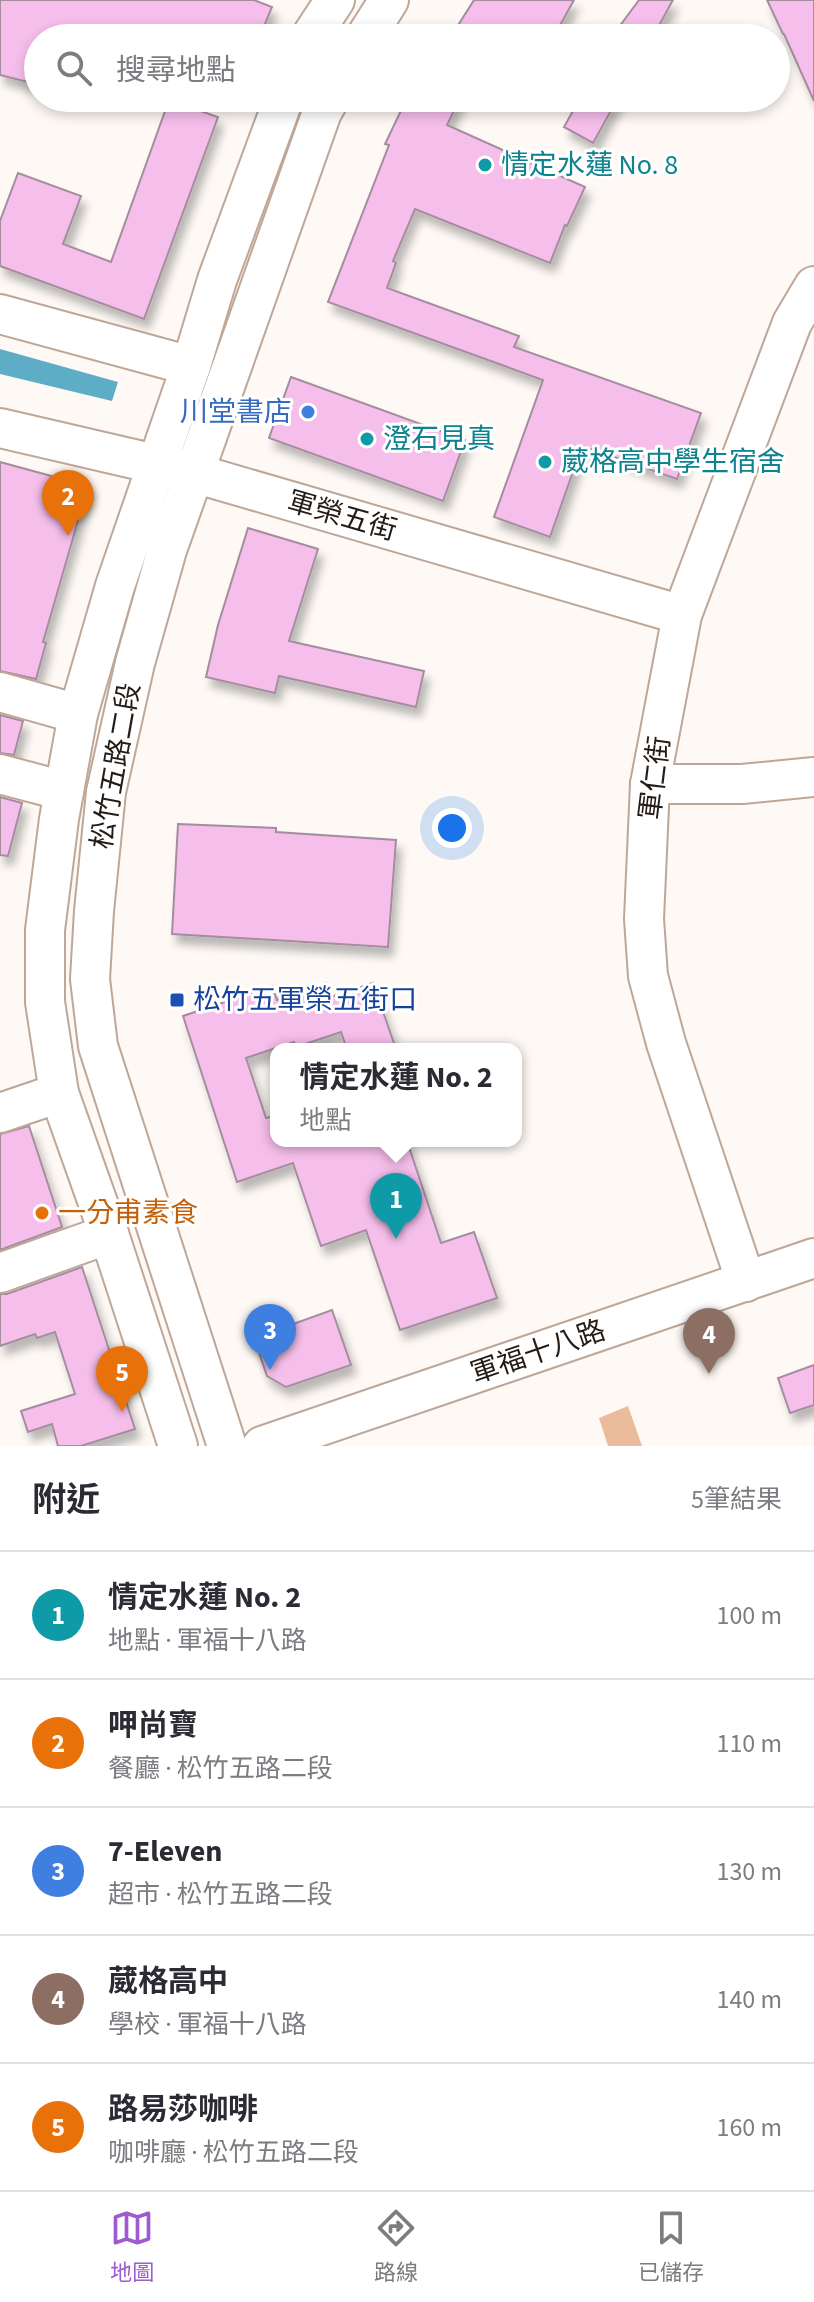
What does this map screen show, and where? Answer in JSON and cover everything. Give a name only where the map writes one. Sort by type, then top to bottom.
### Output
[{"type":"street","points":[[319,24],[335,0]]},
{"type":"street","points":[[374,24],[389,0]]},
{"type":"street","name":"松竹五路二段","points":[[227,1446],[98,1046],[90,979],[106,792],[139,648],[167,550],[191,366],[217,280],[279,112]]},
{"type":"street","name":"松竹五路二段","points":[[178,1446],[59,1093],[45,1002],[45,930],[78,714],[115,586],[176,468],[322,112]]},
{"type":"street","name":"軍仁街","points":[[746,1282],[666,1043],[648,976],[644,919],[650,784],[682,615],[792,323],[814,286]]},
{"type":"street","points":[[0,314],[191,366]]},
{"type":"street","name":"軍榮五街","points":[[0,428],[176,468],[682,615]]},
{"type":"street","points":[[0,692],[78,714]]},
{"type":"street","points":[[0,774],[64,791]]},
{"type":"street","points":[[650,784],[742,784],[814,777]]},
{"type":"street","points":[[0,1113],[59,1093]]},
{"type":"street","points":[[0,1273],[109,1234]]},
{"type":"street","name":"軍福十八路","points":[[262,1446],[814,1258]]},
{"type":"shaded area","points":[[628,1406],[642,1446],[608,1446],[599,1418]]},
{"type":"water","points":[[0,349],[118,382],[112,401],[0,374]]},
{"type":"building","points":[[0,0],[254,0],[272,7],[265,24],[24,24],[24,81],[0,75]]},
{"type":"building","points":[[474,0],[574,0],[561,24],[459,24]]},
{"type":"building","points":[[639,0],[673,0],[660,24],[621,24]]},
{"type":"building","points":[[767,0],[814,0],[814,101],[790,47],[790,24],[778,24]]},
{"type":"building","points":[[165,112],[204,112],[218,117],[144,319],[0,266],[0,221],[18,173],[81,196],[63,244],[111,262]]},
{"type":"building","points":[[400,112],[453,112],[447,125],[585,187],[550,263],[415,209],[393,261],[396,263],[387,288],[519,336],[514,347],[701,413],[677,479],[582,446],[550,537],[494,517],[543,380],[328,302],[389,145],[385,144]]},
{"type":"building","points":[[572,112],[610,112],[593,143],[564,127]]},
{"type":"building","name":"澄石見真","points":[[291,377],[465,440],[443,501],[269,438]]},
{"type":"building","points":[[0,462],[88,486],[43,642],[46,643],[36,679],[0,671]]},
{"type":"building","points":[[248,528],[318,549],[289,641],[424,671],[416,707],[279,676],[275,693],[206,677],[218,625]]},
{"type":"building","points":[[0,715],[23,721],[14,755],[0,753]]},
{"type":"building","points":[[0,797],[22,803],[8,856],[0,855]]},
{"type":"building","points":[[178,824],[276,828],[276,832],[396,840],[388,947],[172,934]]},
{"type":"building","points":[[326,983],[331,997],[373,983],[394,1043],[345,1043],[341,1032],[308,1043],[270,1043],[270,1050],[246,1058],[266,1118],[270,1117],[270,1147],[409,1147],[441,1243],[474,1232],[497,1298],[400,1330],[366,1230],[321,1246],[293,1163],[237,1182],[183,1016],[272,986],[277,1000]]},
{"type":"building","points":[[29,1126],[62,1227],[0,1250],[0,1134]]},
{"type":"building","points":[[82,1267],[135,1429],[81,1446],[58,1446],[52,1424],[28,1432],[21,1411],[75,1394],[55,1332],[37,1338],[35,1334],[0,1346],[0,1294]]},
{"type":"building","points":[[332,1310],[351,1365],[286,1387],[267,1376],[254,1338]]},
{"type":"building","points":[[814,1365],[814,1405],[790,1413],[778,1378]]},
{"type":"place","name":"情定水蓮 No. 8","points":[[485,165]]},
{"type":"place","name":"川堂書店","points":[[308,412]]},
{"type":"place","name":"澄石見真","points":[[367,439]]},
{"type":"place","name":"葳格高中學生宿舍","points":[[545,462]]},
{"type":"place","name":"呷尚寶","points":[[68,536]]},
{"type":"place","name":"松竹五軍榮五街口","points":[[177,1000]]},
{"type":"place","name":"一分甫素食","points":[[42,1213]]},
{"type":"place","name":"情定水蓮 No. 2","points":[[396,1239]]},
{"type":"place","name":"7-Eleven","points":[[270,1370]]},
{"type":"place","name":"葳格高中","points":[[709,1374]]},
{"type":"place","name":"路易莎咖啡","points":[[122,1412]]}]
